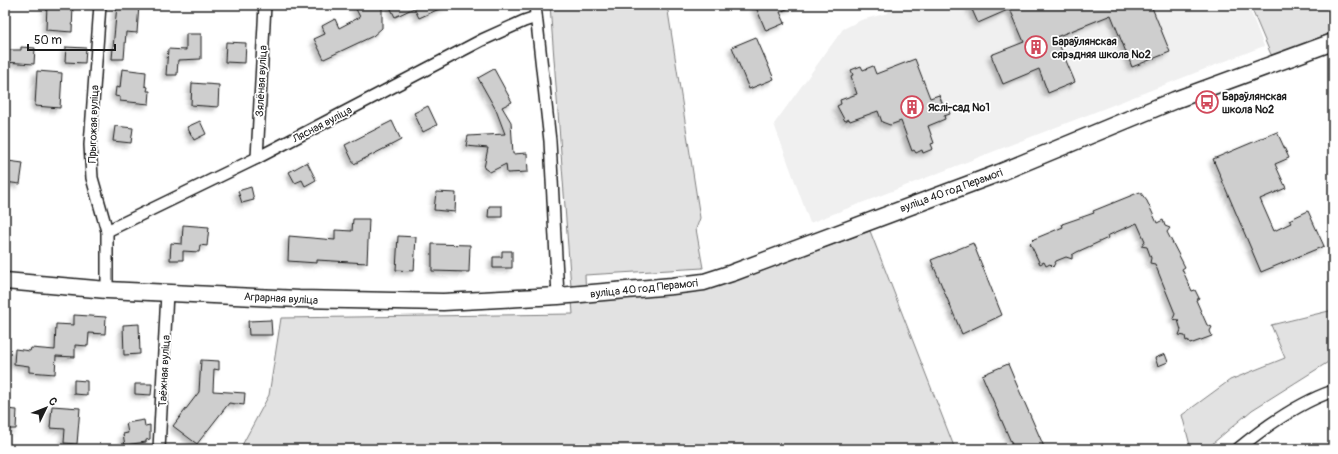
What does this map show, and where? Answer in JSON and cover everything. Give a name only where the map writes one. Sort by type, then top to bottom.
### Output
[{"type":"street","name":"Прыгожая вуліца","points":[[100,5],[90,145],[92,178],[107,231],[107,290]]},
{"type":"street","name":"Зялёная вуліца","points":[[257,158],[265,5]]},
{"type":"street","points":[[535,5],[550,141],[558,296]]},
{"type":"street","name":"Лясная вуліца","points":[[107,231],[257,158],[482,40],[536,17]]},
{"type":"street","name":"вуліца 40 год Перамогі","points":[[558,296],[704,282],[732,273],[999,173],[1175,100],[1333,42]]},
{"type":"street","name":"Аграрная вуліца","points":[[5,282],[107,290],[406,303],[489,301],[558,296]]},
{"type":"street","name":"Таёжная вуліца","points":[[159,449],[167,293]]},
{"type":"street","points":[[1238,449],[1273,422],[1333,391]]},
{"type":"shaded area","points":[[550,5],[667,5],[700,218],[696,229],[703,268],[585,275],[586,299],[699,290],[764,270],[870,231],[955,449],[240,449],[269,395],[281,318],[573,314]]},
{"type":"shaded area","points":[[891,5],[1248,5],[1264,46],[810,223],[774,124],[843,29],[861,20],[888,13]]},
{"type":"shaded area","points":[[1250,5],[1333,5],[1333,36],[1272,57]]},
{"type":"shaded area","points":[[1333,310],[1333,359],[1252,410],[1206,449],[1191,449],[1182,415],[1230,380],[1285,358],[1271,325]]},
{"type":"building","points":[[47,5],[73,5],[72,32],[46,30]]},
{"type":"building","points":[[117,5],[139,5],[137,33],[126,32],[124,59],[112,59]]},
{"type":"building","points":[[354,5],[382,5],[382,28],[373,36],[324,59],[314,39],[325,34],[322,26],[335,19],[339,28],[360,17]]},
{"type":"building","points":[[389,5],[448,5],[419,18],[414,8],[395,17]]},
{"type":"building","points":[[755,5],[796,5],[780,12],[785,23],[766,31]]},
{"type":"building","name":"Бараўлянская сярэдняя школа №2","points":[[970,5],[1151,5],[1170,52],[1132,67],[1111,15],[1056,37],[1075,82],[1048,93],[1039,69],[1003,84],[991,55],[1024,42],[1010,9],[978,23]]},
{"type":"building","points":[[186,34],[201,34],[201,59],[178,60],[177,75],[166,75],[168,49],[186,50]]},
{"type":"building","points":[[756,37],[774,79],[749,89],[732,47]]},
{"type":"building","points":[[226,42],[246,43],[245,63],[225,62]]},
{"type":"building","points":[[21,47],[35,48],[34,64],[5,62],[5,50],[21,50]]},
{"type":"building","points":[[66,47],[86,48],[85,63],[65,62]]},
{"type":"building","name":"Яслі-сад №1","points":[[915,59],[930,98],[939,95],[943,105],[946,104],[950,114],[944,116],[945,119],[928,126],[934,143],[931,144],[933,149],[923,153],[922,150],[916,153],[914,150],[912,151],[901,121],[890,125],[882,122],[878,111],[850,121],[849,119],[845,121],[837,106],[841,104],[840,100],[857,94],[851,76],[853,75],[851,70],[861,66],[863,70],[873,66],[876,74]]},
{"type":"building","points":[[122,69],[146,72],[145,86],[148,87],[147,91],[150,91],[149,104],[120,101],[120,97],[115,96],[116,87],[120,88]]},
{"type":"building","points":[[494,69],[512,102],[502,107],[511,122],[513,154],[527,153],[528,172],[507,173],[506,164],[490,172],[484,168],[488,148],[466,146],[468,136],[505,134],[496,110],[478,78]]},
{"type":"building","points":[[37,71],[62,73],[60,108],[35,106]]},
{"type":"building","points":[[192,83],[219,85],[218,107],[191,105]]},
{"type":"building","points":[[428,106],[437,125],[423,132],[414,113]]},
{"type":"building","points":[[200,121],[206,134],[194,140],[187,127]]},
{"type":"building","points":[[392,121],[401,140],[354,164],[345,145]]},
{"type":"building","points":[[115,126],[133,128],[131,143],[113,141]]},
{"type":"building","points":[[1277,132],[1289,158],[1275,164],[1286,188],[1260,199],[1274,231],[1291,223],[1289,220],[1308,211],[1324,246],[1261,272],[1213,159]]},
{"type":"building","points":[[8,161],[23,163],[20,184],[5,182]]},
{"type":"building","points":[[307,162],[316,180],[305,186],[302,180],[295,183],[289,172]]},
{"type":"building","points":[[251,187],[254,200],[242,203],[238,191]]},
{"type":"building","points":[[436,192],[456,193],[455,212],[434,210]]},
{"type":"building","points":[[1140,192],[1147,201],[1157,223],[1163,220],[1165,226],[1170,228],[1167,232],[1185,267],[1182,269],[1192,291],[1195,290],[1199,298],[1196,300],[1207,325],[1212,327],[1210,331],[1212,336],[1190,344],[1188,340],[1186,341],[1185,336],[1179,335],[1181,330],[1178,320],[1173,319],[1175,314],[1155,264],[1150,263],[1151,258],[1147,247],[1141,246],[1145,241],[1137,223],[1107,236],[1108,238],[1077,252],[1072,255],[1072,259],[1066,257],[1056,261],[1053,267],[1050,264],[1046,266],[1044,262],[1040,264],[1030,243],[1034,239],[1063,227],[1062,224],[1094,213],[1093,211]]},
{"type":"building","points":[[489,206],[502,206],[502,217],[488,217]]},
{"type":"building","points":[[353,219],[369,219],[367,263],[317,260],[317,263],[288,261],[289,236],[335,240],[335,230],[352,231]]},
{"type":"building","points":[[183,225],[209,227],[207,246],[200,245],[199,252],[183,251],[183,260],[170,260],[171,243],[182,244]]},
{"type":"building","points":[[398,236],[416,237],[414,271],[396,270]]},
{"type":"building","points":[[973,243],[1002,315],[962,334],[931,260]]},
{"type":"building","points":[[432,244],[470,245],[469,272],[432,271]]},
{"type":"building","points":[[502,251],[512,251],[512,268],[493,268],[493,257],[502,257]]},
{"type":"building","points":[[74,315],[106,317],[105,334],[89,333],[88,346],[75,345],[75,357],[56,356],[55,374],[29,372],[29,366],[14,364],[15,349],[30,351],[31,348],[55,350],[56,324],[74,325]]},
{"type":"building","points":[[271,320],[272,335],[249,335],[248,321]]},
{"type":"building","points":[[139,324],[140,354],[124,355],[123,325]]},
{"type":"building","points":[[1165,354],[1168,362],[1158,366],[1155,358]]},
{"type":"building","points":[[201,360],[219,361],[219,370],[214,369],[213,391],[245,393],[244,405],[229,403],[197,444],[173,426],[199,392]]},
{"type":"building","points":[[1008,364],[1045,449],[1014,449],[982,375]]},
{"type":"building","points":[[74,380],[87,381],[87,395],[74,394]]},
{"type":"building","points":[[135,384],[152,384],[151,395],[135,394]]},
{"type":"building","points":[[52,406],[80,408],[77,444],[64,443],[65,429],[50,428]]},
{"type":"building","points":[[5,409],[17,410],[16,429],[5,429]]},
{"type":"building","points":[[144,420],[145,426],[150,425],[150,439],[146,440],[146,442],[125,445],[123,434],[128,433],[126,423]]},
{"type":"place","name":"Бараўлянская сярэдняя школа №2","points":[[1036,47]]},
{"type":"place","name":"Бараўлянская школа №2","points":[[1207,102]]},
{"type":"place","name":"Яслі-сад №1","points":[[912,107]]}]
